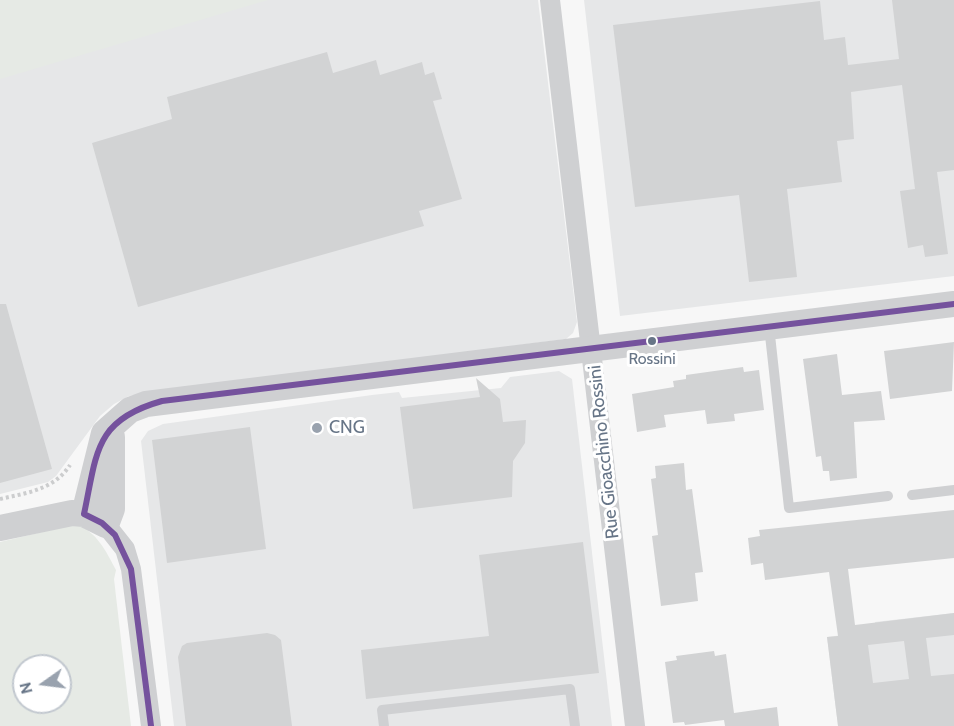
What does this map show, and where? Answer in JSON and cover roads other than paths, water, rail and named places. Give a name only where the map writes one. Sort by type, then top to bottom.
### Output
[{"type":"street","name":"Rue Gioacchino Rossini","points":[[550,0],[635,726]]},
{"type":"street","points":[[95,520],[99,447],[104,433],[130,410],[162,401],[954,304]]},
{"type":"street","points":[[0,528],[59,514],[95,520],[125,549],[131,569],[151,726]]},
{"type":"lane","points":[[770,326],[789,507],[888,496]]},
{"type":"lane","points":[[912,495],[954,490]]},
{"type":"lane","points":[[384,726],[382,710],[570,689],[575,726]]},
{"type":"place","name":"Rossini","points":[[652,341]]},
{"type":"place","name":"CNG","points":[[317,428]]}]
